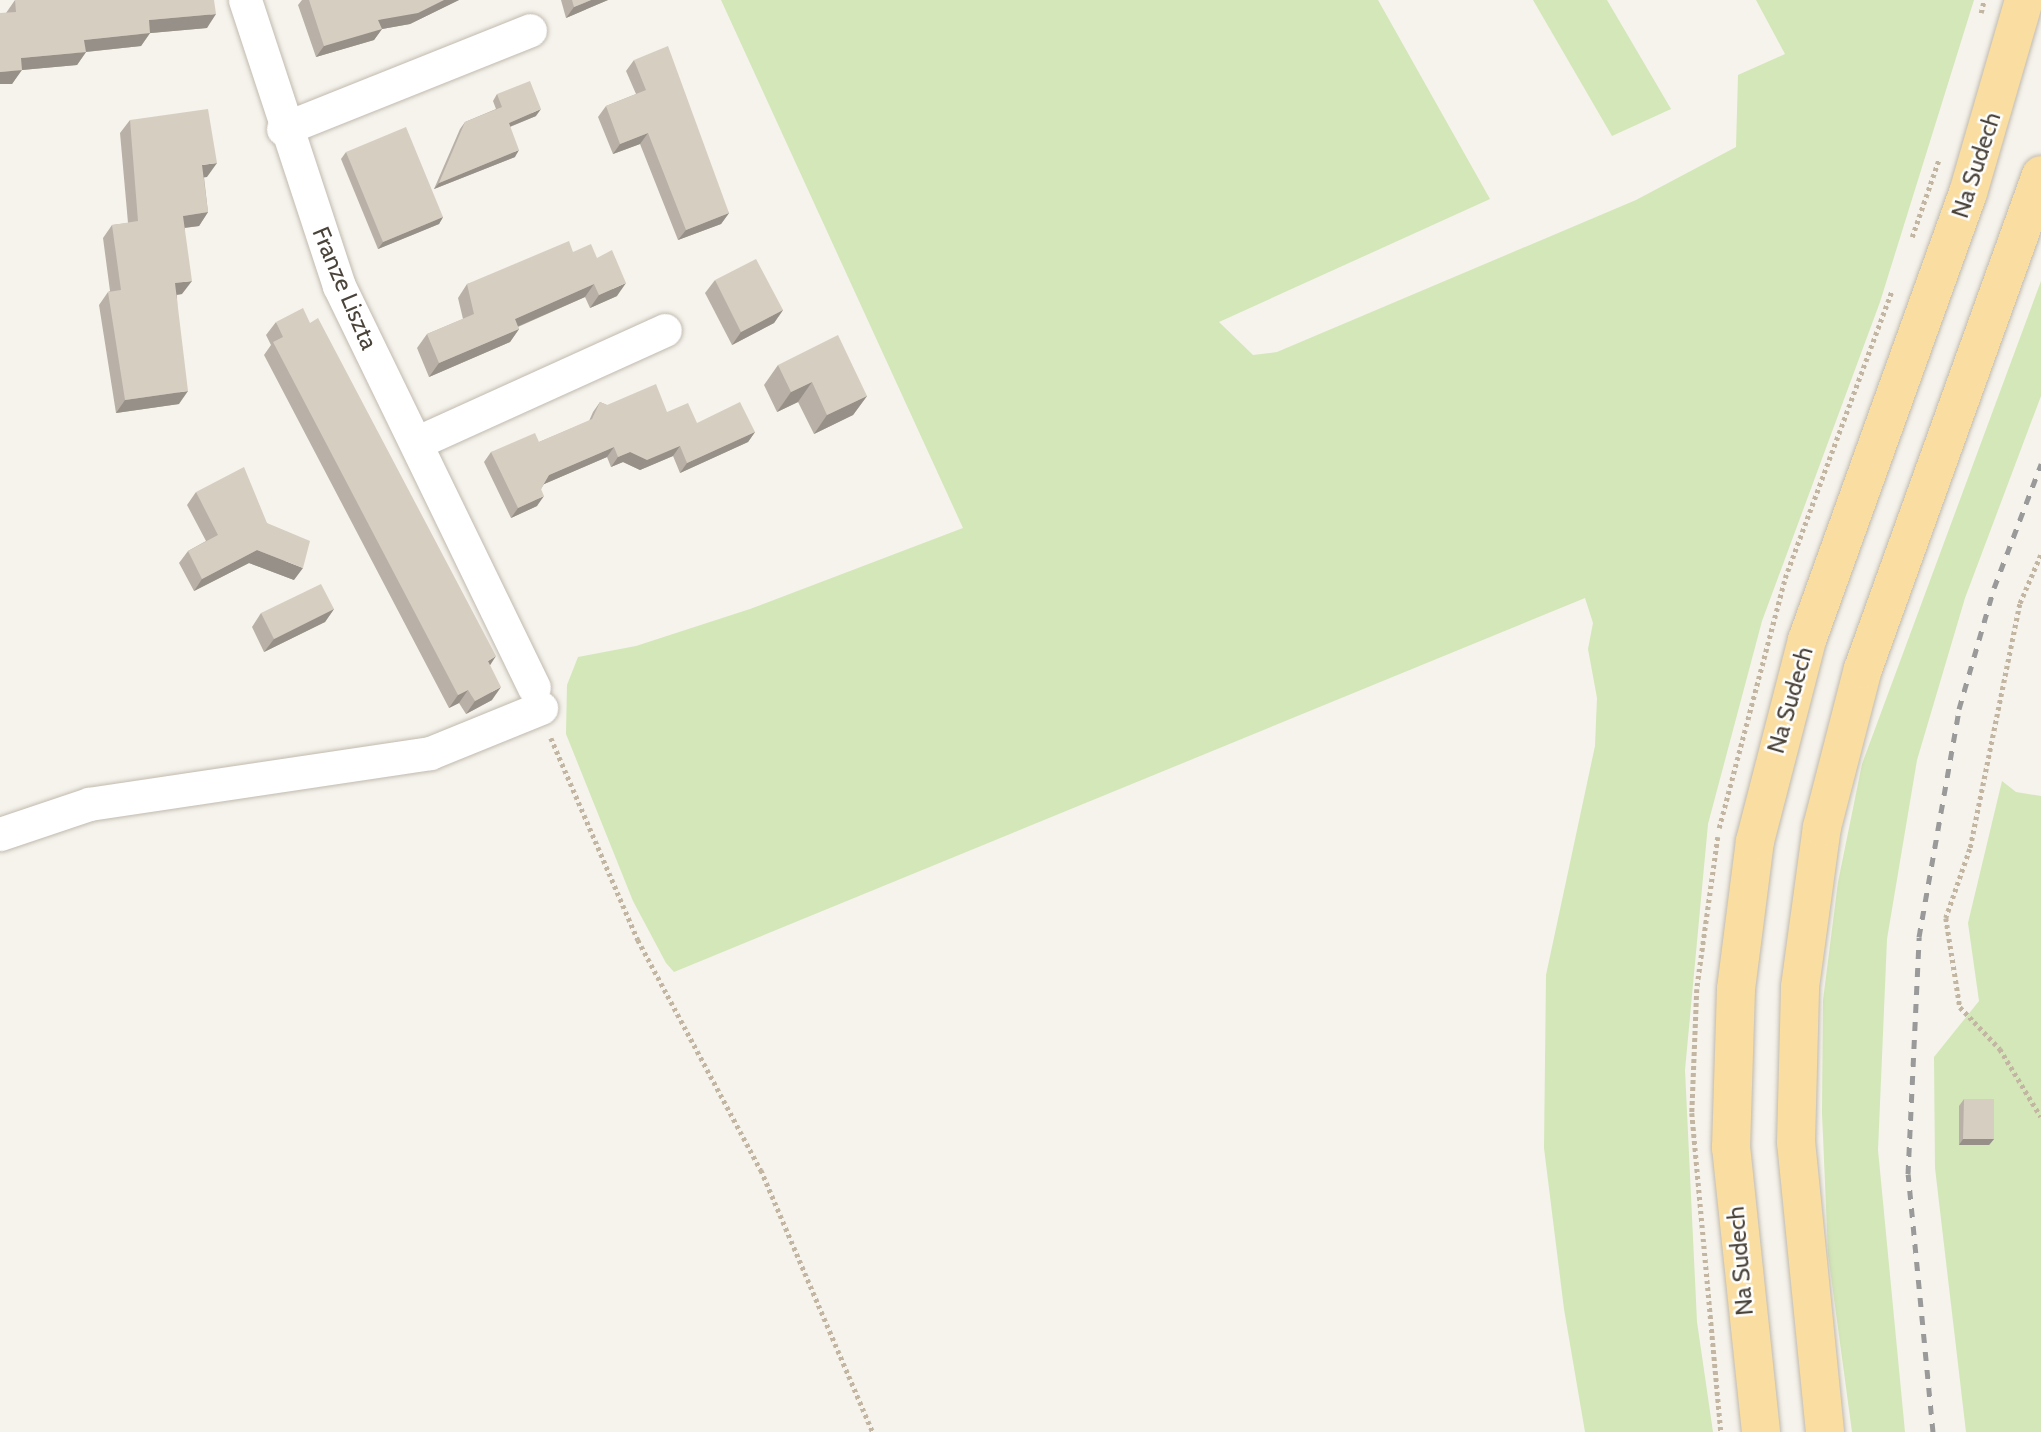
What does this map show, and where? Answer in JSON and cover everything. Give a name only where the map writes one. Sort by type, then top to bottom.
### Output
[{"type":"main road","name":"Na Sudech","points":[[1761,1432],[1731,1148],[1736,989],[1755,841],[1811,628],[1968,193],[2024,0]]},
{"type":"main road","points":[[1825,1432],[1796,1143],[1800,987],[1822,827],[1863,670],[2041,175]]},
{"type":"street","name":"Franze Liszta","points":[[246,0],[283,129],[338,286],[418,442],[538,697]]},
{"type":"street","points":[[283,129],[530,30]]},
{"type":"street","points":[[418,442],[666,330]]},
{"type":"street","points":[[0,834],[89,804],[430,752],[538,697]]},
{"type":"path","points":[[2041,555],[2020,604],[1970,849],[1946,918],[1960,1007],[2000,1049],[2041,1118]]},
{"type":"path","points":[[538,697],[594,845],[761,1170],[873,1432]]},
{"type":"green space","points":[[721,0],[1378,0],[1490,199],[1219,322],[1253,355],[1277,352],[1636,200],[1736,147],[1738,75],[1785,54],[1756,0],[1974,0],[1880,302],[1762,621],[1708,824],[1685,1070],[1697,1322],[1713,1432],[1585,1432],[1564,1309],[1544,1148],[1546,975],[1595,746],[1597,698],[1588,649],[1593,623],[1585,598],[674,972],[666,963],[633,901],[566,734],[567,685],[578,657],[636,646],[750,609],[963,528]]},
{"type":"green space","points":[[1533,0],[1607,0],[1671,109],[1612,136]]},
{"type":"green space","points":[[2041,281],[2041,396],[1965,598],[1917,760],[1887,939],[1878,1150],[1905,1432],[1852,1432],[1828,1254],[1822,1113],[1823,1000],[1838,882],[1862,764]]},
{"type":"green space","points":[[2002,781],[2016,792],[2041,796],[2041,1432],[1966,1432],[1935,1168],[1934,1057],[1979,1001],[1968,923]]},
{"type":"building","points":[[15,0],[214,0],[216,14],[149,20],[150,33],[84,40],[86,52],[21,58],[22,70],[0,72],[0,13],[16,12]]},
{"type":"building","points":[[309,0],[444,0],[418,13],[378,20],[382,29],[324,46]]},
{"type":"building","points":[[572,0],[591,0],[574,7]]},
{"type":"building","points":[[668,46],[729,213],[686,230],[648,133],[620,144],[606,106],[646,90],[634,60]]},
{"type":"building","points":[[530,81],[541,109],[509,123],[519,150],[439,183],[465,122],[502,107],[497,94]]},
{"type":"building","points":[[208,109],[217,163],[202,165],[208,212],[183,216],[192,281],[175,283],[188,391],[125,400],[108,292],[121,290],[112,225],[138,221],[130,120]]},
{"type":"building","points":[[406,127],[443,217],[383,242],[346,152]]},
{"type":"building","points":[[569,241],[573,252],[591,244],[597,258],[612,250],[626,283],[599,295],[594,284],[515,319],[519,329],[439,363],[427,334],[474,314],[467,284]]},
{"type":"building","points":[[756,259],[783,310],[741,332],[715,280]]},
{"type":"building","points":[[303,308],[310,323],[318,318],[496,656],[488,661],[501,687],[475,701],[468,690],[458,695],[273,342],[283,337],[276,322]]},
{"type":"building","points":[[838,335],[867,396],[827,415],[812,382],[791,392],[778,365]]},
{"type":"building","points":[[656,384],[667,412],[688,403],[697,423],[740,402],[755,432],[687,463],[680,446],[647,460],[630,452],[618,457],[614,447],[549,475],[541,489],[544,496],[518,508],[491,452],[535,433],[539,442],[592,419],[600,402],[607,405]]},
{"type":"building","points":[[244,467],[267,523],[310,541],[303,568],[257,550],[202,579],[188,551],[218,535],[196,492]]},
{"type":"building","points":[[321,584],[334,609],[274,639],[261,613]]},
{"type":"building","points":[[1964,1099],[1994,1099],[1994,1139],[1963,1139]]},
{"type":"railway","points":[[1933,1432],[1908,1174],[1919,937],[1959,709],[1994,588],[2041,464]]}]
